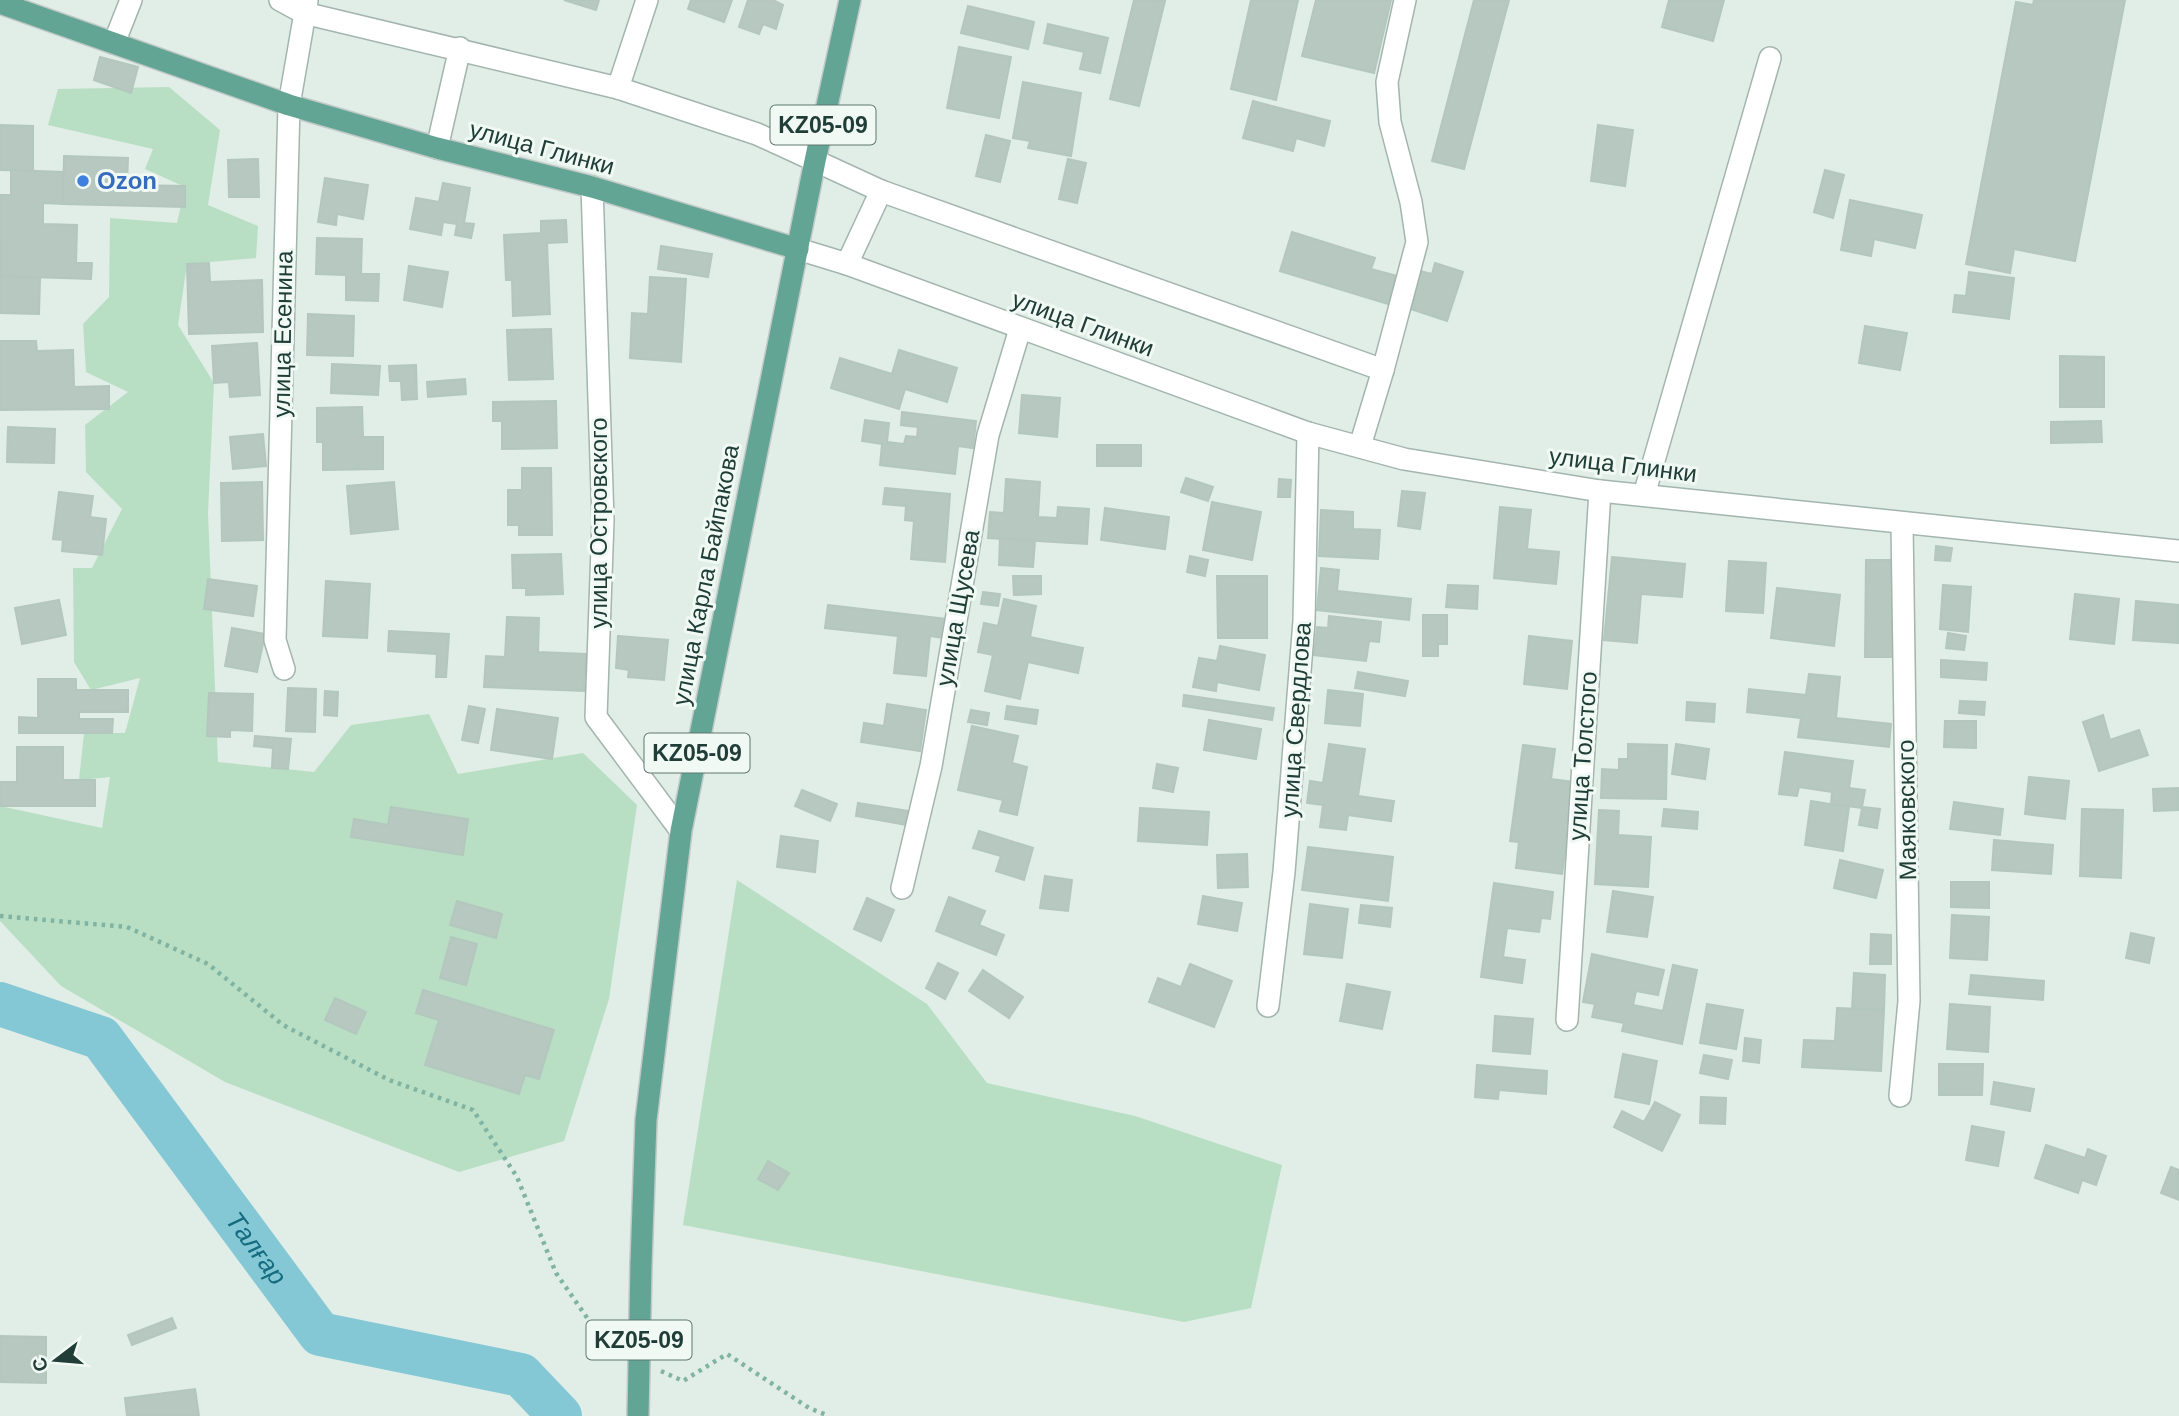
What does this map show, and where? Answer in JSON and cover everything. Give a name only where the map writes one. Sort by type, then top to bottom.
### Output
[{"type":"main road","name":"улица Карла Байпакова","points":[[638,1416],[646,1120],[681,831],[815,161],[850,0]]},
{"type":"main road","name":"улица Глинки","points":[[0,3],[289,105],[437,148],[592,187],[798,249]]},
{"type":"street","points":[[114,43],[131,0]]},
{"type":"street","points":[[280,0],[618,88],[757,134],[881,191],[1383,370]]},
{"type":"street","points":[[618,88],[647,0]]},
{"type":"street","points":[[1360,446],[1417,242],[1411,202],[1390,122],[1387,82],[1405,0]]},
{"type":"street","name":"улица Есенина","points":[[284,668],[275,639],[289,105],[306,6]]},
{"type":"street","points":[[437,148],[460,48]]},
{"type":"street","points":[[1644,495],[1770,58]]},
{"type":"street","name":"улица Островского","points":[[592,187],[603,520],[596,717],[681,831]]},
{"type":"street","points":[[847,264],[881,191]]},
{"type":"street","name":"улица Глинки","points":[[798,249],[847,264],[1308,433],[1404,459],[1600,491],[2179,551]]},
{"type":"street","name":"улица Щусева","points":[[902,888],[931,766],[988,435],[1020,329]]},
{"type":"street","name":"улица Свердлова","points":[[1268,1006],[1284,872],[1304,621],[1308,433]]},
{"type":"street","name":"улица Толстого","points":[[1567,1020],[1600,491]]},
{"type":"street","name":"Маяковского","points":[[1900,1096],[1909,1001],[1902,524]]},
{"type":"path","points":[[0,916],[127,927],[208,964],[283,1025],[389,1080],[473,1110],[517,1177],[556,1273],[608,1348],[620,1353]]},
{"type":"path","points":[[658,1370],[683,1381],[727,1354],[810,1408],[829,1416]]},
{"type":"green space","points":[[169,87],[220,130],[208,205],[258,226],[256,258],[187,264],[178,325],[214,383],[208,513],[218,762],[314,772],[351,725],[429,714],[458,774],[583,753],[637,805],[609,999],[564,1141],[459,1172],[225,1082],[61,986],[0,921],[0,806],[102,828],[110,777],[79,780],[84,733],[125,733],[140,678],[91,690],[74,662],[73,568],[92,568],[122,509],[86,472],[85,425],[128,392],[86,372],[83,324],[109,297],[110,218],[177,223],[185,187],[145,169],[153,149],[48,125],[58,89]]},
{"type":"green space","points":[[737,880],[927,1004],[987,1083],[1135,1116],[1282,1165],[1251,1308],[1184,1322],[683,1225]]},
{"type":"building","points":[[564,0],[599,0],[596,10]]},
{"type":"building","points":[[691,0],[732,0],[724,22],[688,9]]},
{"type":"building","points":[[748,0],[773,0],[783,5],[776,29],[763,24],[759,34],[739,27]]},
{"type":"building","points":[[1134,0],[1165,1],[1139,106],[1110,99]]},
{"type":"building","points":[[1251,0],[1298,0],[1276,100],[1231,89]]},
{"type":"building","points":[[1316,0],[1391,0],[1374,73],[1302,56]]},
{"type":"building","points":[[1474,0],[1509,0],[1464,169],[1432,161]]},
{"type":"building","points":[[1669,0],[1724,0],[1713,41],[1662,27]]},
{"type":"building","points":[[2034,0],[2125,0],[2075,261],[2014,249],[2010,273],[1966,264],[2016,2],[2033,5]]},
{"type":"building","points":[[968,6],[1034,22],[1028,49],[961,33]]},
{"type":"building","points":[[1048,24],[1108,38],[1100,73],[1080,69],[1084,52],[1044,43]]},
{"type":"building","points":[[959,47],[1011,57],[999,118],[947,108]]},
{"type":"building","points":[[100,57],[138,67],[131,93],[94,80]]},
{"type":"building","points":[[1023,82],[1081,93],[1071,156],[1028,148],[1030,141],[1013,138]]},
{"type":"building","points":[[1253,101],[1330,121],[1324,146],[1296,138],[1293,151],[1243,138]]},
{"type":"building","points":[[0,125],[33,126],[33,171],[0,170]]},
{"type":"building","points":[[1598,125],[1633,130],[1625,186],[1591,181]]},
{"type":"building","points":[[986,135],[1010,141],[1000,182],[976,176]]},
{"type":"building","points":[[64,156],[128,158],[127,185],[185,186],[185,207],[63,204]]},
{"type":"building","points":[[258,159],[259,197],[229,197],[228,160]]},
{"type":"building","points":[[1068,159],[1086,163],[1077,203],[1059,199]]},
{"type":"building","points":[[11,170],[63,172],[63,204],[43,203],[43,224],[77,225],[76,263],[92,263],[91,279],[1,276],[0,195],[11,195]]},
{"type":"building","points":[[1825,170],[1844,175],[1833,218],[1814,212]]},
{"type":"building","points":[[325,178],[368,185],[363,219],[337,214],[336,225],[318,222]]},
{"type":"building","points":[[443,183],[470,188],[464,223],[474,224],[471,238],[455,235],[457,224],[443,222],[441,235],[410,229],[416,198],[439,202]]},
{"type":"building","points":[[1850,200],[1922,215],[1915,248],[1874,239],[1871,256],[1841,250]]},
{"type":"building","points":[[566,220],[567,242],[547,243],[550,314],[513,316],[512,280],[506,280],[504,235],[541,233],[541,221]]},
{"type":"building","points":[[1292,232],[1375,258],[1371,269],[1397,276],[1388,304],[1280,271]]},
{"type":"building","points":[[317,238],[362,239],[361,274],[379,274],[378,301],[346,300],[346,275],[316,274]]},
{"type":"building","points":[[661,246],[712,254],[708,277],[658,269]]},
{"type":"building","points":[[209,263],[210,282],[262,280],[263,332],[189,334],[187,264]]},
{"type":"building","points":[[1435,263],[1463,272],[1447,321],[1408,308],[1420,271],[1432,274]]},
{"type":"building","points":[[409,266],[448,272],[442,307],[404,300]]},
{"type":"building","points":[[1969,272],[2014,278],[2009,319],[1953,312],[1955,295],[1966,296]]},
{"type":"building","points":[[0,276],[40,278],[39,314],[0,313]]},
{"type":"building","points":[[650,277],[686,279],[681,362],[630,358],[632,313],[648,314]]},
{"type":"building","points":[[308,314],[354,316],[353,356],[307,355]]},
{"type":"building","points":[[1865,326],[1907,333],[1900,370],[1859,363]]},
{"type":"building","points":[[551,329],[553,379],[509,380],[507,330]]},
{"type":"building","points":[[0,341],[36,341],[37,351],[73,350],[74,387],[109,386],[109,409],[0,410]]},
{"type":"building","points":[[257,343],[260,395],[230,397],[229,382],[214,383],[212,346]]},
{"type":"building","points":[[899,350],[957,368],[947,402],[905,389],[899,409],[831,388],[840,358],[892,374]]},
{"type":"building","points":[[2060,356],[2104,357],[2104,407],[2060,407]]},
{"type":"building","points":[[332,364],[380,366],[378,395],[331,393]]},
{"type":"building","points":[[416,365],[417,399],[402,400],[401,381],[390,381],[389,366]]},
{"type":"building","points":[[465,379],[466,394],[428,397],[427,382]]},
{"type":"building","points":[[1022,395],[1060,398],[1057,437],[1019,433]]},
{"type":"building","points":[[556,401],[557,448],[502,449],[502,421],[493,421],[493,402]]},
{"type":"building","points":[[362,407],[363,437],[383,437],[383,469],[323,470],[323,442],[317,442],[317,408]]},
{"type":"building","points":[[902,412],[976,421],[973,448],[958,446],[955,474],[880,465],[882,444],[862,441],[865,420],[889,423],[887,442],[904,444],[906,436],[917,437],[918,427],[901,425]]},
{"type":"building","points":[[2101,421],[2102,442],[2051,443],[2051,422]]},
{"type":"building","points":[[8,427],[55,429],[54,463],[7,462]]},
{"type":"building","points":[[263,434],[266,466],[233,469],[230,437]]},
{"type":"building","points":[[1097,445],[1141,445],[1141,466],[1097,466]]},
{"type":"building","points":[[522,468],[551,468],[552,535],[519,535],[519,525],[508,525],[508,490],[522,490]]},
{"type":"building","points":[[1186,478],[1213,487],[1208,501],[1181,492]]},
{"type":"building","points":[[1006,479],[1040,482],[1038,517],[1057,518],[1058,507],[1089,509],[1087,544],[988,538],[990,512],[1004,513]]},
{"type":"building","points":[[1279,479],[1291,480],[1290,497],[1278,497]]},
{"type":"building","points":[[262,482],[263,540],[222,541],[221,483]]},
{"type":"building","points":[[394,482],[398,529],[351,534],[347,486]]},
{"type":"building","points":[[885,488],[950,494],[945,562],[911,559],[914,521],[905,520],[906,506],[883,504]]},
{"type":"building","points":[[1402,491],[1425,493],[1420,529],[1398,526]]},
{"type":"building","points":[[59,492],[93,496],[90,517],[106,519],[102,555],[62,551],[63,540],[53,539]]},
{"type":"building","points":[[1212,502],[1261,512],[1252,560],[1203,550]]},
{"type":"building","points":[[1500,507],[1531,510],[1527,549],[1559,552],[1556,584],[1494,578]]},
{"type":"building","points":[[1105,508],[1169,517],[1165,549],[1101,540]]},
{"type":"building","points":[[1321,510],[1353,512],[1353,529],[1380,530],[1378,559],[1319,556]]},
{"type":"building","points":[[1000,538],[1035,541],[1033,567],[999,565]]},
{"type":"building","points":[[1936,546],[1952,548],[1950,561],[1935,560]]},
{"type":"building","points":[[561,554],[563,594],[526,595],[526,588],[513,588],[512,555]]},
{"type":"building","points":[[1190,556],[1208,560],[1205,576],[1187,572]]},
{"type":"building","points":[[1612,557],[1685,564],[1682,597],[1641,594],[1637,643],[1604,640]]},
{"type":"building","points":[[1866,560],[1894,560],[1893,657],[1865,657]]},
{"type":"building","points":[[1729,561],[1766,563],[1763,613],[1726,611]]},
{"type":"building","points":[[1321,568],[1339,570],[1337,591],[1411,599],[1409,620],[1317,610]]},
{"type":"building","points":[[1013,576],[1041,576],[1041,594],[1014,595]]},
{"type":"building","points":[[1217,576],[1267,576],[1267,638],[1218,638]]},
{"type":"building","points":[[208,579],[257,586],[253,616],[204,609]]},
{"type":"building","points":[[326,581],[370,584],[367,638],[323,636]]},
{"type":"building","points":[[1448,585],[1478,586],[1477,609],[1446,607]]},
{"type":"building","points":[[1943,585],[1971,587],[1968,632],[1940,629]]},
{"type":"building","points":[[1777,588],[1840,595],[1834,646],[1771,638]]},
{"type":"building","points":[[983,592],[1000,594],[998,606],[981,604]]},
{"type":"building","points":[[2075,594],[2119,599],[2114,644],[2070,639]]},
{"type":"building","points":[[1004,599],[1036,606],[1030,637],[1083,648],[1078,673],[1028,662],[1020,699],[985,691],[993,655],[978,652],[984,623],[998,626]]},
{"type":"building","points":[[59,600],[66,635],[22,644],[15,608]]},
{"type":"building","points":[[2136,601],[2179,605],[2179,643],[2133,640]]},
{"type":"building","points":[[828,605],[946,619],[944,638],[930,636],[926,676],[894,673],[898,636],[825,628]]},
{"type":"building","points":[[1423,615],[1447,615],[1447,644],[1438,644],[1438,656],[1423,656]]},
{"type":"building","points":[[1329,616],[1381,622],[1379,642],[1369,641],[1366,661],[1314,655],[1317,627],[1328,628]]},
{"type":"building","points":[[507,617],[539,618],[538,652],[586,654],[584,691],[484,687],[486,656],[505,657]]},
{"type":"building","points":[[232,628],[265,634],[257,672],[225,666]]},
{"type":"building","points":[[389,631],[449,634],[446,677],[436,677],[437,654],[388,651]]},
{"type":"building","points":[[1948,633],[1966,636],[1964,650],[1946,648]]},
{"type":"building","points":[[618,636],[668,640],[664,680],[628,677],[629,670],[616,668]]},
{"type":"building","points":[[1529,636],[1572,641],[1567,689],[1524,684]]},
{"type":"building","points":[[1220,646],[1265,655],[1259,690],[1217,682],[1216,691],[1193,687],[1199,658],[1217,661]]},
{"type":"building","points":[[1941,660],[1987,663],[1986,680],[1941,677]]},
{"type":"building","points":[[1358,672],[1408,681],[1405,696],[1355,688]]},
{"type":"building","points":[[1809,674],[1840,677],[1836,718],[1891,724],[1889,747],[1798,737],[1801,718],[1747,712],[1749,689],[1806,695]]},
{"type":"building","points":[[38,679],[76,679],[76,690],[128,690],[128,712],[79,712],[79,719],[113,719],[112,733],[19,733],[19,717],[38,718]]},
{"type":"building","points":[[288,688],[316,689],[315,732],[286,731]]},
{"type":"building","points":[[1328,690],[1363,694],[1360,726],[1325,723]]},
{"type":"building","points":[[325,691],[338,692],[337,716],[324,715]]},
{"type":"building","points":[[209,693],[253,694],[252,731],[230,730],[230,737],[207,736]]},
{"type":"building","points":[[1184,695],[1274,708],[1272,720],[1183,706]]},
{"type":"building","points":[[1960,701],[1985,702],[1984,715],[1959,713]]},
{"type":"building","points":[[1687,702],[1715,704],[1714,722],[1686,720]]},
{"type":"building","points":[[887,704],[926,710],[920,751],[861,742],[864,723],[884,726]]},
{"type":"building","points":[[469,706],[485,709],[478,743],[462,740]]},
{"type":"building","points":[[1007,706],[1038,710],[1036,724],[1005,719]]},
{"type":"building","points":[[497,709],[558,718],[552,759],[491,750]]},
{"type":"building","points":[[971,710],[989,713],[987,725],[968,722]]},
{"type":"building","points":[[2103,715],[2110,740],[2139,730],[2148,755],[2099,771],[2083,722]]},
{"type":"building","points":[[1209,720],[1261,729],[1256,759],[1204,750]]},
{"type":"building","points":[[1945,721],[1976,721],[1976,748],[1944,747]]},
{"type":"building","points":[[972,726],[1018,736],[1012,763],[1027,767],[1017,815],[1000,811],[1003,800],[958,790]]},
{"type":"building","points":[[255,736],[291,739],[288,769],[272,768],[273,748],[254,746]]},
{"type":"building","points":[[1329,744],[1365,749],[1358,796],[1394,801],[1391,821],[1348,815],[1346,830],[1320,827],[1323,805],[1307,803],[1310,781],[1323,783]]},
{"type":"building","points":[[1628,744],[1667,745],[1666,799],[1601,798],[1602,769],[1619,770],[1619,759],[1628,759]]},
{"type":"building","points":[[1676,744],[1709,749],[1705,779],[1672,774]]},
{"type":"building","points":[[1523,745],[1555,749],[1551,779],[1575,782],[1562,874],[1516,868],[1519,842],[1510,841]]},
{"type":"building","points":[[17,747],[63,747],[63,780],[95,780],[95,806],[0,806],[0,782],[17,782]]},
{"type":"building","points":[[1785,752],[1853,761],[1849,788],[1865,790],[1862,807],[1880,809],[1877,828],[1859,825],[1862,808],[1831,804],[1832,792],[1799,787],[1797,796],[1779,794]]},
{"type":"building","points":[[1157,764],[1178,768],[1173,792],[1153,788]]},
{"type":"building","points":[[2029,777],[2069,781],[2065,819],[2025,814]]},
{"type":"building","points":[[2179,788],[2179,810],[2154,811],[2153,789]]},
{"type":"building","points":[[802,790],[837,804],[830,821],[795,806]]},
{"type":"building","points":[[1811,801],[1849,807],[1843,851],[1805,845]]},
{"type":"building","points":[[1954,802],[2003,809],[2000,835],[1950,829]]},
{"type":"building","points":[[858,803],[909,811],[907,825],[856,816]]},
{"type":"building","points":[[391,807],[468,819],[463,855],[351,837],[354,819],[388,825]]},
{"type":"building","points":[[1140,808],[1209,812],[1207,845],[1138,841]]},
{"type":"building","points":[[1664,809],[1698,812],[1697,829],[1662,826]]},
{"type":"building","points":[[2082,809],[2123,810],[2121,878],[2080,876]]},
{"type":"building","points":[[1599,810],[1619,811],[1618,835],[1651,837],[1648,887],[1595,884]]},
{"type":"building","points":[[979,831],[1033,848],[1024,880],[996,871],[1001,856],[973,848]]},
{"type":"building","points":[[781,836],[818,841],[815,872],[777,867]]},
{"type":"building","points":[[1994,840],[2053,845],[2051,874],[1992,870]]},
{"type":"building","points":[[1308,847],[1393,857],[1388,901],[1302,890]]},
{"type":"building","points":[[1247,854],[1248,887],[1218,888],[1217,855]]},
{"type":"building","points":[[1840,860],[1883,870],[1876,898],[1834,888]]},
{"type":"building","points":[[1045,876],[1072,880],[1068,911],[1040,908]]},
{"type":"building","points":[[1951,882],[1989,882],[1989,908],[1951,907]]},
{"type":"building","points":[[1494,883],[1553,892],[1550,919],[1541,918],[1539,932],[1507,928],[1503,957],[1525,960],[1522,983],[1481,977]]},
{"type":"building","points":[[1613,891],[1653,897],[1647,937],[1607,932]]},
{"type":"building","points":[[1203,896],[1242,903],[1237,931],[1198,924]]},
{"type":"building","points":[[949,897],[985,911],[979,925],[1004,935],[996,955],[936,931]]},
{"type":"building","points":[[867,898],[894,910],[881,941],[854,929]]},
{"type":"building","points":[[457,901],[502,914],[496,938],[450,925]]},
{"type":"building","points":[[1310,904],[1348,909],[1342,958],[1304,954]]},
{"type":"building","points":[[1361,905],[1392,908],[1390,927],[1359,923]]},
{"type":"building","points":[[1952,915],[1989,917],[1987,960],[1950,958]]},
{"type":"building","points":[[2131,933],[2154,938],[2149,963],[2126,958]]},
{"type":"building","points":[[1871,934],[1891,935],[1891,964],[1870,964]]},
{"type":"building","points":[[451,937],[477,944],[466,985],[440,978]]},
{"type":"building","points":[[1592,954],[1664,970],[1658,995],[1636,991],[1633,1005],[1663,1011],[1673,965],[1697,970],[1682,1044],[1622,1031],[1624,1023],[1592,1017],[1595,1004],[1583,1002]]},
{"type":"building","points":[[938,963],[958,973],[945,999],[926,988]]},
{"type":"building","points":[[1190,964],[1232,981],[1214,1027],[1149,1002],[1158,978],[1181,987]]},
{"type":"building","points":[[983,970],[1023,997],[1009,1018],[969,991]]},
{"type":"building","points":[[1854,973],[1885,975],[1884,1010],[1852,1009]]},
{"type":"building","points":[[1971,975],[2044,981],[2043,1000],[1969,994]]},
{"type":"building","points":[[1347,984],[1390,992],[1382,1029],[1340,1021]]},
{"type":"building","points":[[423,990],[554,1030],[539,1079],[525,1075],[519,1094],[425,1065],[439,1020],[416,1013]]},
{"type":"building","points":[[335,998],[366,1012],[356,1034],[325,1020]]},
{"type":"building","points":[[1707,1004],[1743,1010],[1736,1049],[1700,1043]]},
{"type":"building","points":[[1950,1004],[1990,1007],[1988,1052],[1947,1049]]},
{"type":"building","points":[[1837,1008],[1884,1010],[1881,1071],[1802,1067],[1804,1040],[1835,1041]]},
{"type":"building","points":[[1495,1016],[1533,1019],[1530,1054],[1493,1051]]},
{"type":"building","points":[[1745,1038],[1761,1040],[1759,1063],[1743,1061]]},
{"type":"building","points":[[1623,1054],[1657,1061],[1649,1104],[1615,1097]]},
{"type":"building","points":[[1704,1055],[1732,1060],[1728,1079],[1700,1073]]},
{"type":"building","points":[[1939,1064],[1983,1064],[1982,1095],[1939,1095]]},
{"type":"building","points":[[1477,1065],[1547,1071],[1546,1094],[1499,1090],[1498,1099],[1475,1097]]},
{"type":"building","points":[[1994,1082],[2034,1089],[2030,1111],[1991,1104]]},
{"type":"building","points":[[1701,1097],[1726,1098],[1725,1124],[1700,1123]]},
{"type":"building","points":[[1655,1102],[1680,1115],[1662,1151],[1614,1127],[1622,1111],[1644,1122]]},
{"type":"building","points":[[1972,1126],[2004,1132],[1998,1166],[1966,1160]]},
{"type":"building","points":[[2046,1145],[2085,1158],[2088,1149],[2106,1156],[2096,1185],[2082,1180],[2078,1193],[2035,1178]]},
{"type":"building","points":[[768,1161],[789,1173],[778,1190],[758,1179]]},
{"type":"building","points":[[2171,1167],[2179,1170],[2179,1200],[2161,1193]]},
{"type":"building","points":[[172,1318],[176,1328],[132,1345],[128,1335]]},
{"type":"building","points":[[0,1336],[46,1337],[46,1383],[0,1382]]},
{"type":"building","points":[[195,1389],[199,1416],[127,1416],[125,1398]]},
{"type":"waterway","name":"Талғар","points":[[0,1004],[101,1038],[320,1334],[521,1375],[560,1416]]},
{"type":"place","name":"Ozon","points":[[83,181]]}]
